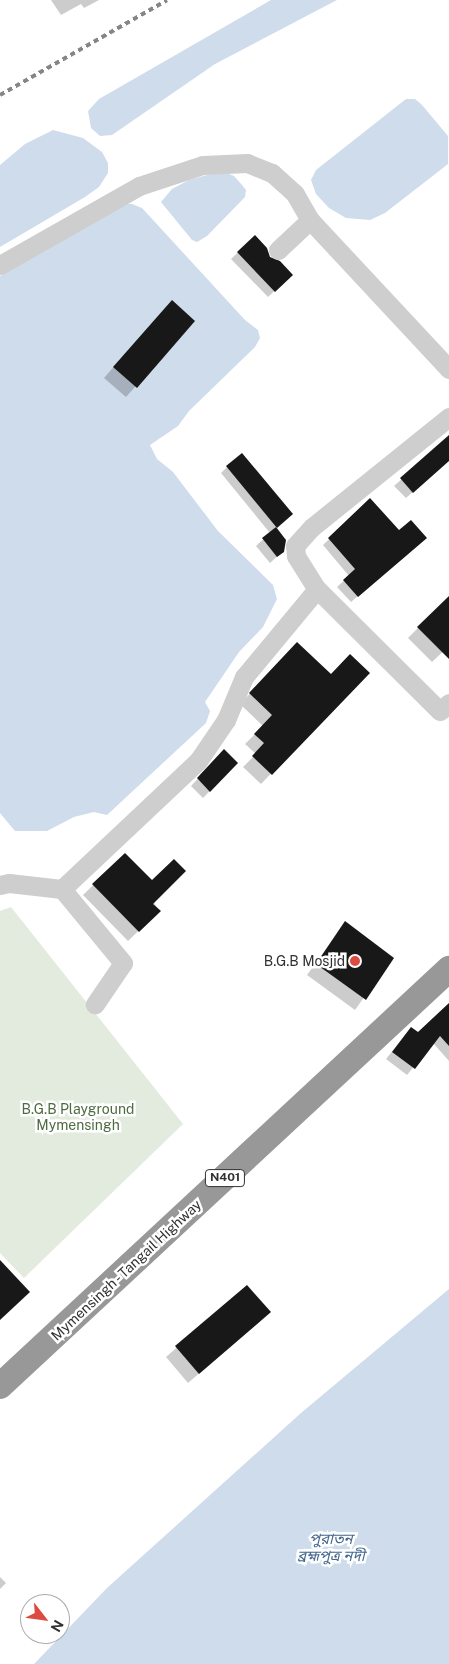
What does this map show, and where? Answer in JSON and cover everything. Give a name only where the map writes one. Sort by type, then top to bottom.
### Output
[{"type":"highway","name":"Mymensingh - Tangail Highway","points":[[4,1375],[449,969]]},
{"type":"street","points":[[0,265],[139,186],[203,165],[247,163],[272,173],[295,194],[310,220],[449,369]]},
{"type":"street","points":[[278,250],[310,220]]},
{"type":"street","points":[[446,712],[317,589],[296,556],[296,546],[312,527],[449,417]]},
{"type":"street","points":[[62,889],[198,761],[226,720],[244,677],[317,589]]},
{"type":"street","points":[[0,885],[9,883],[62,889],[123,963],[95,1004]]},
{"type":"green space","name":"B.G.B Playground Mymensingh","points":[[11,907],[183,1124],[24,1278],[0,1253],[0,911]]},
{"type":"water","points":[[271,0],[337,0],[215,64],[112,135],[100,136],[91,128],[88,111],[99,99]]},
{"type":"water","points":[[406,99],[415,99],[422,105],[448,136],[448,164],[385,213],[370,220],[346,218],[329,208],[316,194],[311,180],[316,170]]},
{"type":"water","points":[[53,130],[83,138],[102,152],[108,163],[108,173],[99,187],[85,197],[0,247],[0,165],[25,144]]},
{"type":"water","points":[[222,171],[234,176],[242,185],[246,190],[245,197],[207,236],[197,242],[192,240],[161,202],[172,189],[189,180]]},
{"type":"water","points":[[121,204],[132,204],[142,208],[245,320],[258,330],[260,338],[255,347],[189,411],[178,426],[150,445],[157,459],[173,472],[218,531],[273,585],[277,599],[263,627],[239,652],[205,702],[210,711],[206,723],[107,815],[94,812],[74,817],[47,831],[15,831],[0,813],[0,276]]},
{"type":"water","name":"পুরাতন ব্রহ্মপুত্র নদী","points":[[449,1289],[449,1664],[34,1664],[53,1644],[70,1644],[70,1627],[107,1588],[301,1413]]},
{"type":"building","points":[[255,235],[267,248],[270,257],[280,261],[293,275],[275,292],[237,252]]},
{"type":"building","points":[[172,300],[195,321],[137,388],[113,367]]},
{"type":"building","points":[[449,435],[449,461],[413,493],[400,478]]},
{"type":"building","points":[[242,453],[293,514],[277,528],[226,466]]},
{"type":"building","points":[[370,498],[399,530],[411,520],[427,538],[358,597],[343,580],[355,569],[328,538]]},
{"type":"building","points":[[276,527],[286,540],[284,552],[277,557],[262,538]]},
{"type":"building","points":[[449,596],[449,659],[417,627]]},
{"type":"building","points":[[297,642],[331,674],[350,654],[370,673],[272,775],[252,756],[264,743],[254,734],[272,715],[249,693]]},
{"type":"building","points":[[224,749],[238,763],[210,792],[197,778]]},
{"type":"building","points":[[125,853],[152,880],[174,859],[186,871],[153,904],[161,911],[139,932],[92,884]]},
{"type":"building","name":"B.G.B Mosjid","points":[[345,921],[394,958],[366,1000],[316,964]]},
{"type":"building","points":[[449,1003],[449,1046],[440,1036],[415,1069],[392,1052],[411,1027],[418,1032]]},
{"type":"building","points":[[0,1260],[30,1292],[0,1320]]},
{"type":"building","points":[[247,1285],[271,1312],[199,1374],[175,1346]]},
{"type":"railway","points":[[0,95],[167,0]]},
{"type":"place","name":"B.G.B Mosjid","points":[[355,961]]}]
